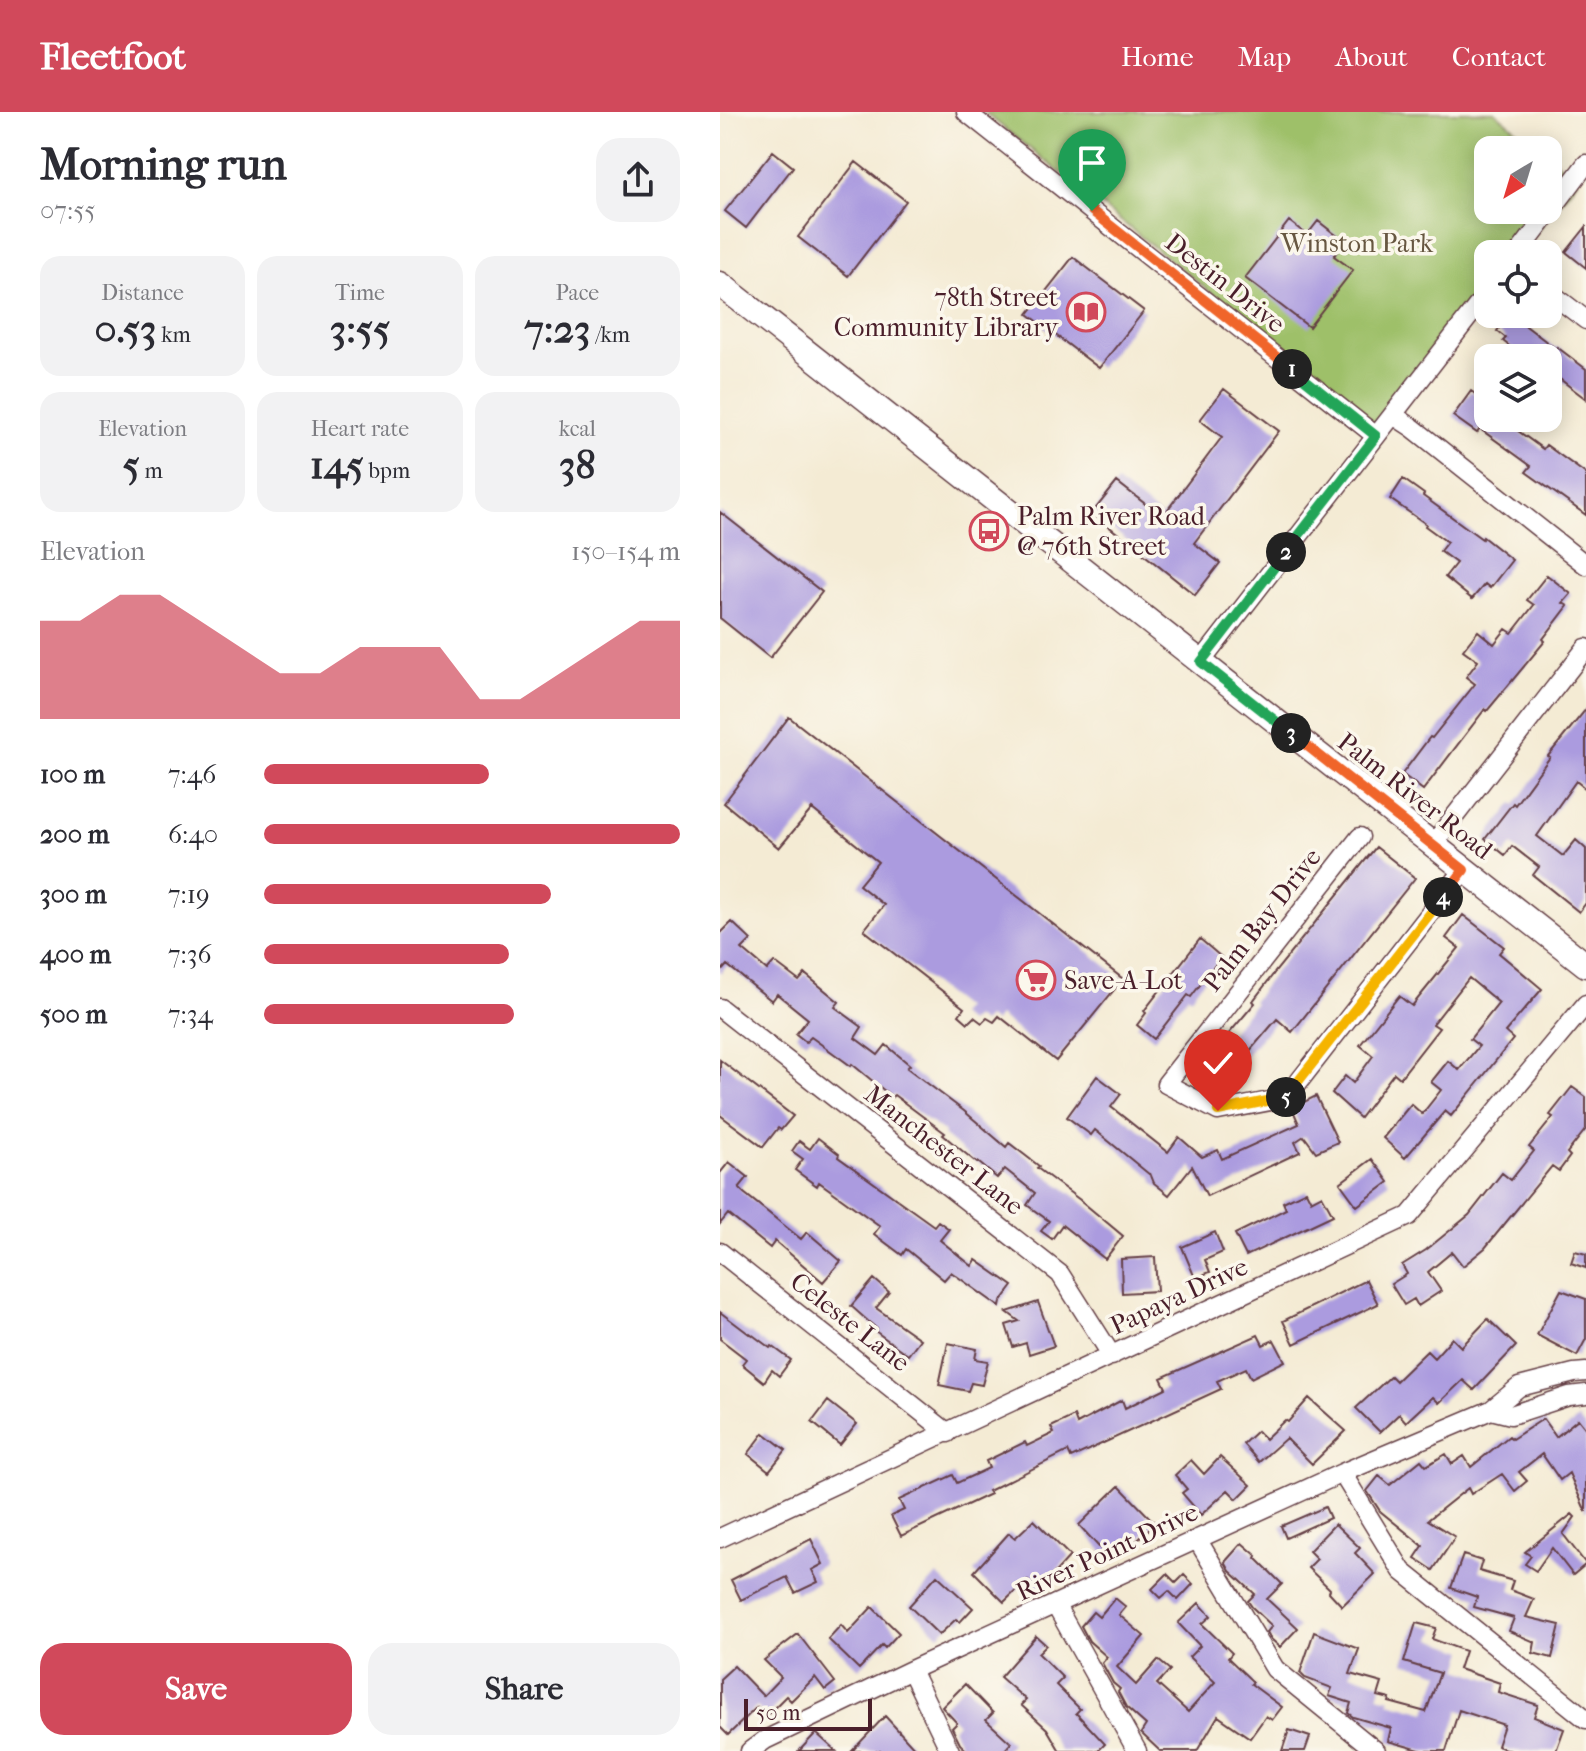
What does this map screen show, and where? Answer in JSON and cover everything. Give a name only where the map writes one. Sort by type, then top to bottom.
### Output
[{"type":"street","name":"Destin Drive","points":[[966,112],[1376,436]]},
{"type":"street","points":[[1529,240],[1586,164]]},
{"type":"street","name":"Palm River Road","points":[[720,284],[1586,965]]},
{"type":"street","points":[[1562,302],[1586,320]]},
{"type":"street","points":[[1201,662],[1474,310]]},
{"type":"street","points":[[1393,415],[1586,565]]},
{"type":"street","points":[[1433,844],[1586,648]]},
{"type":"street","name":"Palm Bay Drive","points":[[1360,837],[1166,1084],[1218,1111],[1286,1098],[1464,870]]},
{"type":"street","name":"Papaya Drive","points":[[724,1530],[948,1433],[1409,1216],[1586,1004]]},
{"type":"street","name":"Manchester Lane","points":[[720,1008],[1060,1274],[1112,1356]]},
{"type":"street","name":"Celeste Lane","points":[[720,1252],[948,1433]]},
{"type":"street","name":"River Point Drive","points":[[762,1747],[911,1670],[1342,1473],[1491,1410],[1519,1387],[1586,1372]]},
{"type":"street","name":"River Point Drive","points":[[1491,1410],[1511,1415],[1556,1399],[1586,1394]]},
{"type":"street","points":[[1342,1473],[1402,1571],[1586,1719]]},
{"type":"street","points":[[1197,1539],[1275,1669],[1376,1751]]},
{"type":"street","points":[[1055,1604],[1137,1751]]},
{"type":"street","points":[[911,1670],[950,1751]]},
{"type":"green space","name":"Winston Park","points":[[984,112],[1495,112],[1524,136],[1474,136],[1474,224],[1543,224],[1530,240],[1474,240],[1474,310],[1380,427]]},
{"type":"green space","name":"Winston Park","points":[[1562,167],[1578,180],[1562,200]]},
{"type":"building","points":[[773,151],[793,167],[746,228],[725,211]]},
{"type":"building","points":[[856,162],[906,201],[848,276],[798,237]]},
{"type":"building","points":[[1289,221],[1307,235],[1318,221],[1345,242],[1334,256],[1353,270],[1309,327],[1245,278]]},
{"type":"building","points":[[1586,227],[1586,268],[1566,252]]},
{"type":"building","name":"78th Street Community Library","points":[[1073,257],[1144,311],[1099,368],[1028,314]]},
{"type":"building","points":[[1499,328],[1528,328],[1549,344],[1507,344],[1503,341],[1506,338],[1497,331]]},
{"type":"building","points":[[1562,351],[1586,369],[1586,399],[1562,381]]},
{"type":"building","points":[[1224,389],[1279,431],[1194,543],[1220,563],[1195,595],[1092,513],[1117,482],[1162,517],[1222,437],[1200,420]]},
{"type":"building","points":[[1471,391],[1474,393],[1474,431],[1453,416]]},
{"type":"building","points":[[1484,432],[1519,432],[1543,449],[1546,445],[1586,474],[1586,515],[1526,472],[1531,466]]},
{"type":"building","points":[[1403,479],[1512,560],[1490,588],[1485,584],[1472,599],[1445,577],[1456,563],[1440,551],[1447,542],[1390,499]]},
{"type":"building","points":[[720,512],[822,592],[770,658],[720,618]]},
{"type":"building","points":[[1547,575],[1571,594],[1563,603],[1568,606],[1543,639],[1545,641],[1487,711],[1485,709],[1423,790],[1402,774],[1475,684],[1466,677],[1478,661],[1463,650],[1478,631],[1494,644],[1506,629],[1512,633],[1534,605],[1527,600]]},
{"type":"building","points":[[1586,709],[1586,789],[1576,781],[1537,836],[1563,856],[1576,840],[1586,849],[1586,903],[1579,912],[1533,875],[1539,867],[1512,846],[1505,855],[1485,839],[1513,803],[1515,805],[1548,756]]},
{"type":"building","points":[[789,717],[1123,979],[1056,1061],[999,1016],[994,1022],[987,1018],[982,1023],[974,1017],[968,1023],[959,1015],[964,1008],[864,930],[884,905],[859,885],[878,862],[812,809],[779,848],[724,803]]},
{"type":"building","points":[[1376,847],[1415,878],[1292,1032],[1277,1019],[1236,1067],[1215,1050]]},
{"type":"building","points":[[1463,915],[1504,947],[1499,953],[1542,989],[1505,1032],[1513,1039],[1477,1084],[1451,1116],[1445,1111],[1405,1158],[1383,1138],[1411,1104],[1422,1114],[1441,1090],[1431,1082],[1448,1061],[1459,1070],[1479,1046],[1470,1039],[1499,1003],[1469,978],[1433,1024],[1439,1028],[1400,1078],[1394,1073],[1360,1118],[1332,1093],[1345,1076],[1353,1083],[1373,1056],[1360,1045],[1399,996],[1412,1006],[1459,948],[1446,938]]},
{"type":"building","points":[[732,922],[751,940],[742,949],[767,970],[774,962],[799,981],[805,974],[839,1002],[835,1007],[862,1027],[855,1038],[878,1055],[886,1045],[910,1065],[907,1068],[1006,1147],[1009,1143],[1039,1166],[1037,1168],[1123,1236],[1105,1259],[1062,1225],[1052,1239],[1041,1231],[1049,1221],[1027,1205],[1035,1193],[1005,1169],[997,1178],[943,1135],[945,1133],[894,1095],[892,1097],[852,1064],[811,1037],[806,1042],[796,1034],[808,1019],[777,994],[772,1001],[727,965],[720,973],[720,934]]},
{"type":"building","points":[[1200,939],[1221,957],[1154,1039],[1137,1025],[1146,1013],[1144,1011]]},
{"type":"building","points":[[720,1060],[793,1116],[781,1130],[778,1128],[763,1147],[720,1115]]},
{"type":"building","points":[[1097,1076],[1121,1094],[1111,1107],[1168,1152],[1179,1137],[1202,1157],[1218,1150],[1222,1159],[1299,1124],[1292,1108],[1316,1096],[1338,1142],[1316,1152],[1304,1136],[1295,1142],[1300,1152],[1207,1196],[1192,1166],[1169,1195],[1154,1183],[1150,1173],[1095,1130],[1091,1135],[1067,1117]]},
{"type":"building","points":[[1572,1087],[1586,1097],[1586,1129],[1567,1153],[1570,1156],[1559,1171],[1552,1166],[1485,1248],[1463,1266],[1452,1252],[1428,1272],[1441,1291],[1418,1306],[1414,1299],[1404,1305],[1391,1284],[1407,1274],[1402,1265],[1469,1215],[1502,1173],[1511,1180],[1534,1151],[1529,1147]]},
{"type":"building","points":[[818,1138],[839,1154],[838,1157],[934,1226],[938,1221],[949,1229],[940,1240],[972,1266],[976,1260],[1013,1286],[1000,1307],[951,1272],[944,1280],[906,1249],[902,1255],[874,1234],[880,1226],[819,1182],[817,1186],[795,1170],[803,1159],[792,1151],[799,1141],[810,1149]]},
{"type":"building","points":[[1372,1159],[1389,1182],[1357,1206],[1340,1183]]},
{"type":"building","points":[[729,1162],[748,1177],[739,1188],[744,1193],[801,1239],[807,1232],[841,1261],[823,1282],[775,1241],[770,1248],[728,1214],[720,1224],[720,1173]]},
{"type":"building","points":[[1306,1191],[1311,1201],[1322,1195],[1333,1215],[1246,1256],[1235,1234],[1286,1209],[1283,1202]]},
{"type":"building","points":[[1215,1232],[1223,1252],[1205,1260],[1210,1272],[1195,1278],[1182,1247]]},
{"type":"building","points":[[1575,1251],[1586,1254],[1586,1268],[1571,1263]]},
{"type":"building","points":[[1155,1257],[1157,1291],[1122,1293],[1121,1259]]},
{"type":"building","points":[[874,1279],[889,1292],[876,1308],[920,1339],[908,1355],[875,1331],[877,1329],[851,1306]]},
{"type":"building","points":[[1366,1280],[1378,1304],[1294,1344],[1283,1321]]},
{"type":"building","points":[[1561,1290],[1586,1299],[1586,1339],[1577,1356],[1537,1335]]},
{"type":"building","points":[[1038,1302],[1054,1346],[1029,1354],[1026,1343],[1013,1347],[1006,1325],[1019,1321],[1007,1312]]},
{"type":"building","points":[[720,1312],[791,1360],[779,1376],[772,1370],[764,1382],[742,1364],[746,1359],[720,1339]]},
{"type":"building","points":[[1488,1319],[1516,1346],[1474,1390],[1463,1380],[1439,1403],[1433,1397],[1406,1422],[1399,1414],[1380,1432],[1356,1408],[1391,1376],[1396,1381],[1427,1351],[1434,1358],[1452,1338],[1461,1347]]},
{"type":"building","points":[[1258,1335],[1263,1345],[1274,1340],[1285,1361],[1251,1378],[1246,1368],[1217,1381],[1221,1389],[1071,1458],[1068,1451],[988,1491],[990,1494],[901,1536],[891,1516],[904,1510],[899,1500],[953,1475],[957,1483],[989,1468],[986,1461],[1025,1442],[1027,1446],[1054,1433],[1051,1427],[1074,1416],[1077,1424],[1122,1400],[1125,1408],[1166,1388],[1161,1378]]},
{"type":"building","points":[[948,1343],[977,1349],[975,1359],[988,1361],[982,1385],[971,1383],[968,1391],[939,1385]]},
{"type":"building","points":[[1309,1398],[1346,1431],[1312,1464],[1286,1438],[1259,1462],[1243,1444],[1257,1431],[1265,1439],[1285,1420],[1288,1422]]},
{"type":"building","points":[[828,1401],[857,1424],[840,1445],[812,1422]]},
{"type":"building","points":[[1543,1419],[1556,1437],[1578,1419],[1586,1429],[1586,1512],[1569,1473],[1560,1480],[1542,1454],[1519,1472],[1527,1481],[1515,1491],[1502,1474],[1471,1494],[1468,1488],[1428,1520],[1455,1537],[1433,1570],[1415,1558],[1423,1546],[1380,1511],[1367,1491],[1379,1476],[1390,1485],[1421,1460],[1426,1466],[1446,1454],[1452,1464],[1464,1456],[1471,1467],[1509,1436],[1512,1439]]},
{"type":"building","points":[[764,1433],[786,1450],[769,1471],[748,1454]]},
{"type":"building","points":[[1220,1457],[1251,1485],[1237,1499],[1228,1490],[1201,1515],[1182,1493],[1187,1489],[1175,1475],[1191,1460],[1204,1474]]},
{"type":"building","points":[[1119,1486],[1155,1523],[1133,1545],[1127,1539],[1108,1557],[1079,1525]]},
{"type":"building","points":[[1325,1507],[1330,1518],[1286,1538],[1281,1526]]},
{"type":"building","points":[[1572,1514],[1575,1517],[1563,1534],[1586,1564],[1573,1575],[1552,1548],[1536,1571],[1525,1564],[1531,1556],[1525,1552]]},
{"type":"building","points":[[1034,1520],[1070,1556],[1039,1590],[1027,1580],[1004,1602],[974,1572],[1009,1533],[1015,1538]]},
{"type":"building","points":[[1335,1524],[1360,1548],[1355,1553],[1375,1574],[1342,1606],[1308,1568],[1317,1559],[1309,1551]]},
{"type":"building","points":[[811,1539],[823,1564],[812,1570],[818,1582],[795,1593],[787,1577],[741,1600],[731,1580]]},
{"type":"building","points":[[1242,1543],[1282,1584],[1267,1599],[1298,1628],[1280,1647],[1267,1632],[1272,1626],[1248,1601],[1255,1594],[1230,1571],[1225,1562]]},
{"type":"building","points":[[1463,1555],[1482,1561],[1479,1571],[1513,1581],[1510,1590],[1534,1599],[1526,1617],[1560,1625],[1552,1658],[1533,1653],[1535,1642],[1509,1631],[1514,1618],[1474,1607],[1477,1597],[1451,1588]]},
{"type":"building","points":[[1167,1574],[1176,1583],[1184,1575],[1193,1584],[1178,1600],[1169,1591],[1161,1598],[1152,1589]]},
{"type":"building","points":[[937,1575],[973,1608],[960,1622],[956,1619],[939,1635],[909,1606]]},
{"type":"building","points":[[1115,1598],[1126,1607],[1119,1615],[1144,1636],[1117,1667],[1136,1685],[1158,1660],[1170,1670],[1157,1684],[1188,1712],[1215,1682],[1189,1657],[1200,1646],[1178,1623],[1199,1603],[1211,1616],[1202,1624],[1232,1653],[1228,1658],[1253,1682],[1251,1684],[1282,1707],[1272,1720],[1266,1716],[1250,1738],[1218,1716],[1197,1751],[1160,1751],[1141,1733],[1146,1725],[1126,1707],[1118,1692],[1120,1689],[1102,1663],[1107,1657],[1089,1641],[1081,1626],[1093,1612],[1099,1617]]},
{"type":"building","points":[[872,1607],[899,1633],[885,1648],[882,1645],[859,1669],[828,1639],[841,1625],[848,1633]]},
{"type":"building","points":[[1416,1623],[1436,1628],[1432,1639],[1465,1651],[1459,1669],[1500,1683],[1498,1692],[1538,1705],[1534,1717],[1564,1729],[1556,1751],[1511,1751],[1497,1746],[1504,1725],[1459,1710],[1446,1751],[1423,1751],[1388,1741],[1391,1728],[1353,1717],[1348,1713],[1351,1703],[1329,1696],[1332,1688],[1305,1678],[1300,1673],[1314,1632],[1359,1649],[1350,1674],[1382,1683],[1378,1696],[1426,1712],[1440,1673],[1404,1662]]},
{"type":"building","points":[[798,1634],[835,1682],[825,1690],[815,1677],[791,1701],[786,1696],[766,1716],[757,1707],[728,1735],[720,1727],[720,1679],[734,1666],[763,1696],[781,1677],[764,1660]]},
{"type":"building","points":[[1036,1636],[1046,1645],[1038,1653],[1063,1678],[1056,1685],[1080,1709],[1076,1713],[1105,1744],[1098,1751],[1060,1751],[1047,1729],[1021,1705],[1026,1700],[1000,1677]]},
{"type":"building","points":[[965,1684],[993,1713],[986,1720],[1011,1743],[1004,1751],[967,1751],[960,1744],[952,1728],[957,1723],[942,1707]]},
{"type":"building","points":[[885,1716],[917,1751],[852,1751]]},
{"type":"building","points":[[1289,1730],[1310,1737],[1305,1751],[1282,1751]]},
{"type":"building","points":[[816,1733],[836,1751],[799,1751]]},
{"type":"place","name":"78th Street Community Library","points":[[1086,312]]},
{"type":"place","name":"Palm River Road @ 76th Street","points":[[989,531]]},
{"type":"place","name":"Save-A-Lot","points":[[1036,980]]},
{"type":"route","points":[[1092,211],[1376,436],[1201,662],[1464,870],[1286,1098],[1218,1111]]}]
